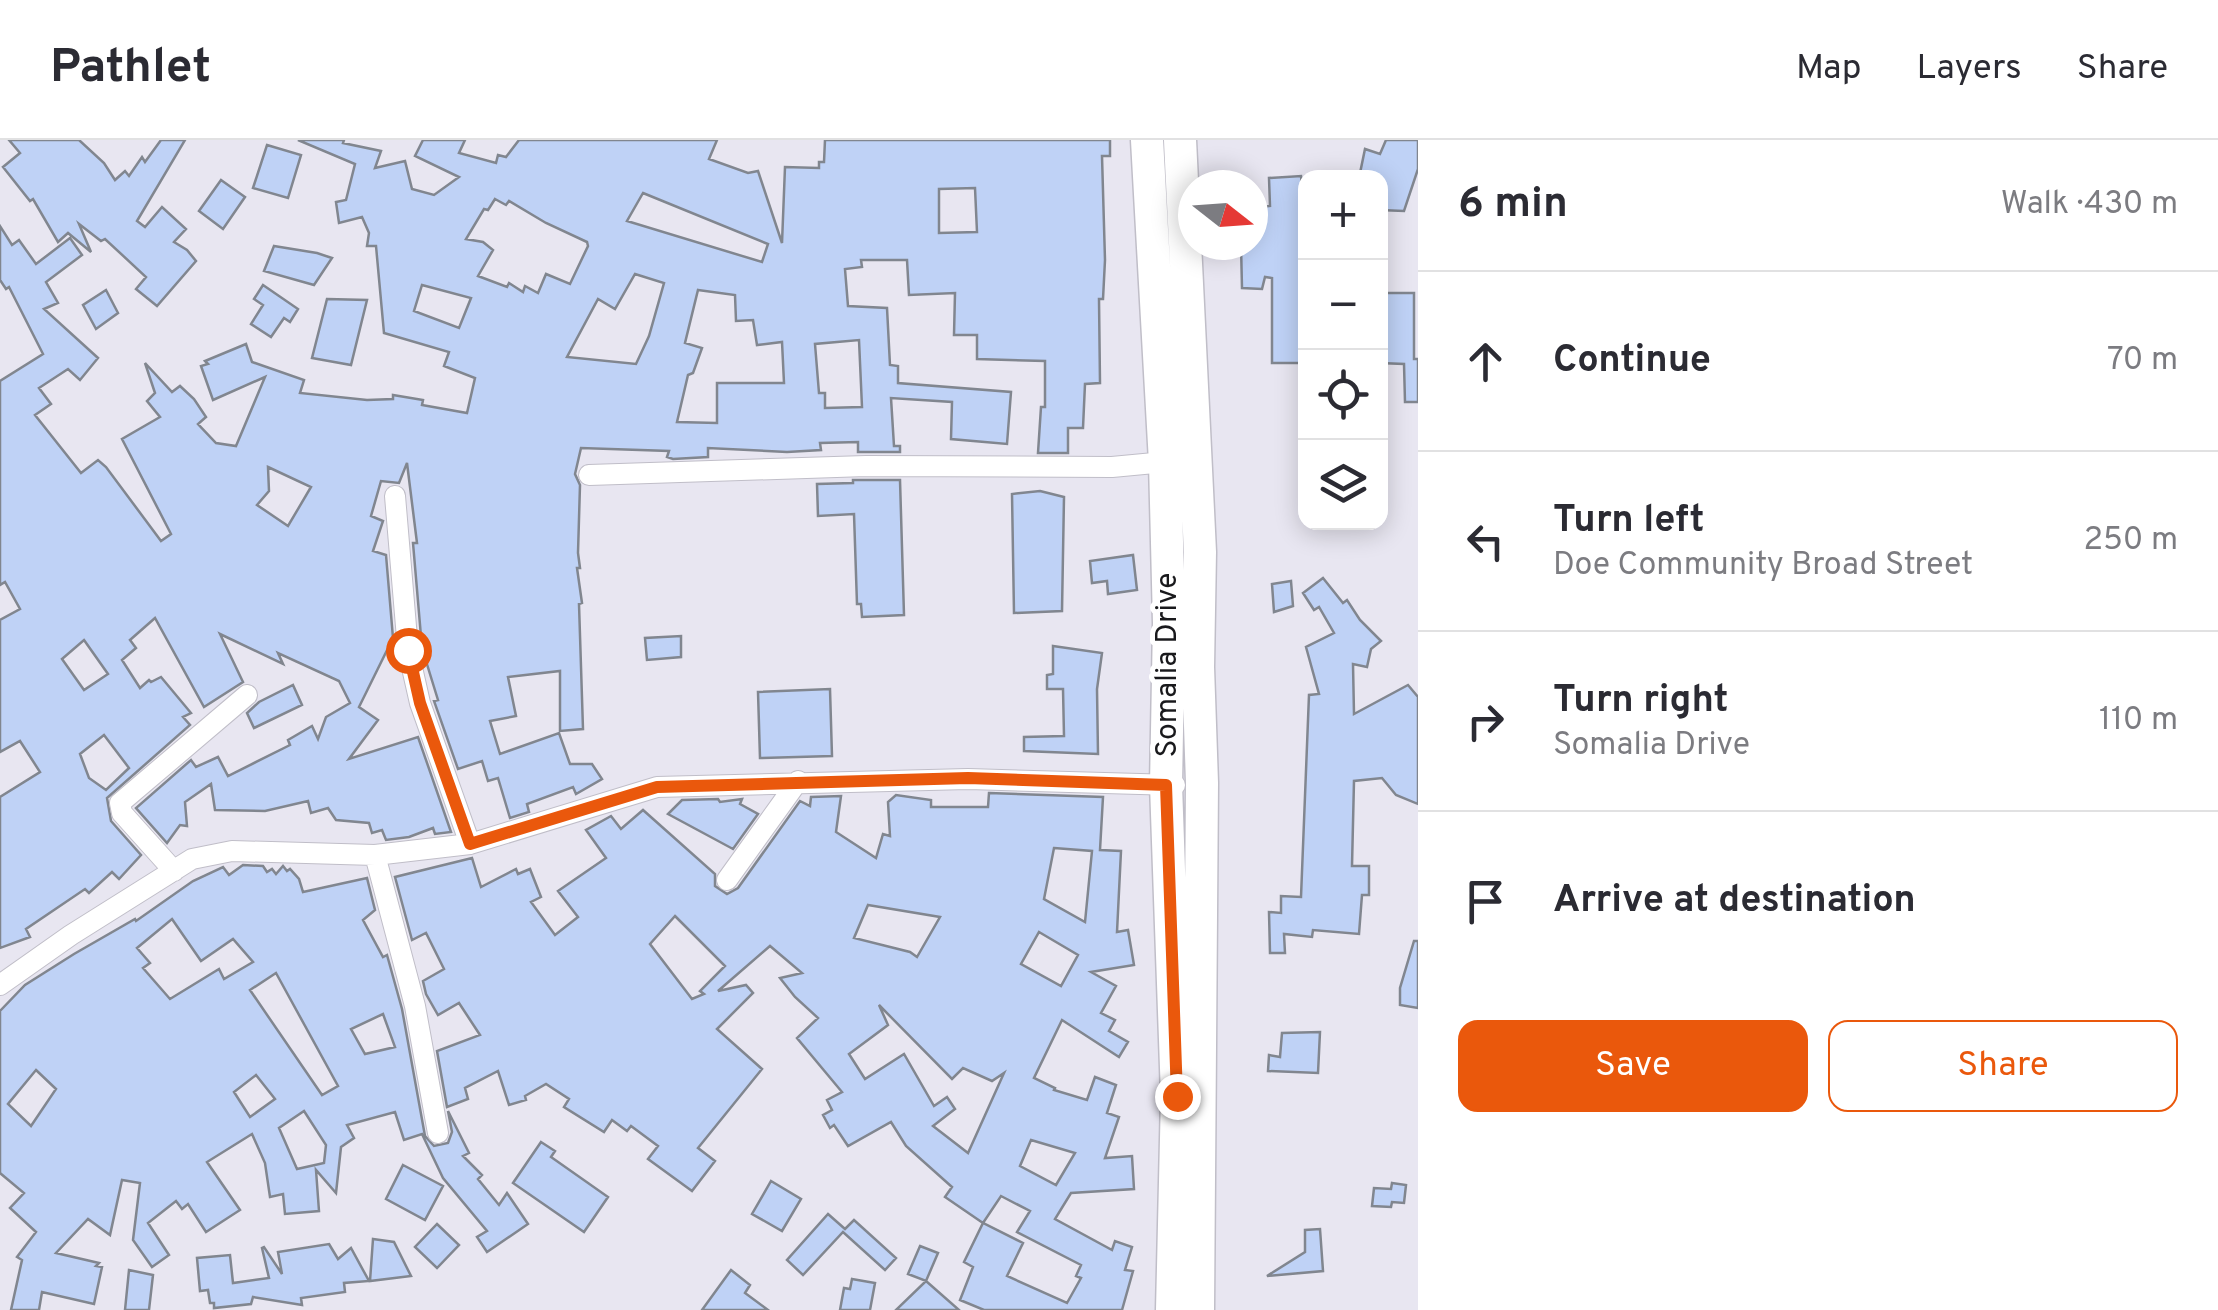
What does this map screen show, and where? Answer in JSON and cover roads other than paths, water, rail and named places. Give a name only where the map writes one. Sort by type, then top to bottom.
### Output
[{"type":"main road","name":"Somalia Drive","points":[[1147,140],[1165,462],[1166,785],[1177,1096],[1172,1310]]},
{"type":"main road","name":"Somalia Drive","points":[[1180,140],[1198,514],[1202,783],[1198,1310]]},
{"type":"street","points":[[589,476],[866,466],[1112,467],[1165,462]]},
{"type":"street","points":[[395,496],[412,668],[420,703],[470,844]]},
{"type":"street","points":[[174,871],[122,813],[120,803],[246,694]]},
{"type":"street","points":[[0,986],[71,934],[192,860],[232,851],[376,855],[470,844],[657,787],[968,778],[1202,783]]},
{"type":"street","points":[[728,880],[798,781]]},
{"type":"street","points":[[376,855],[415,1006],[438,1134]]}]
